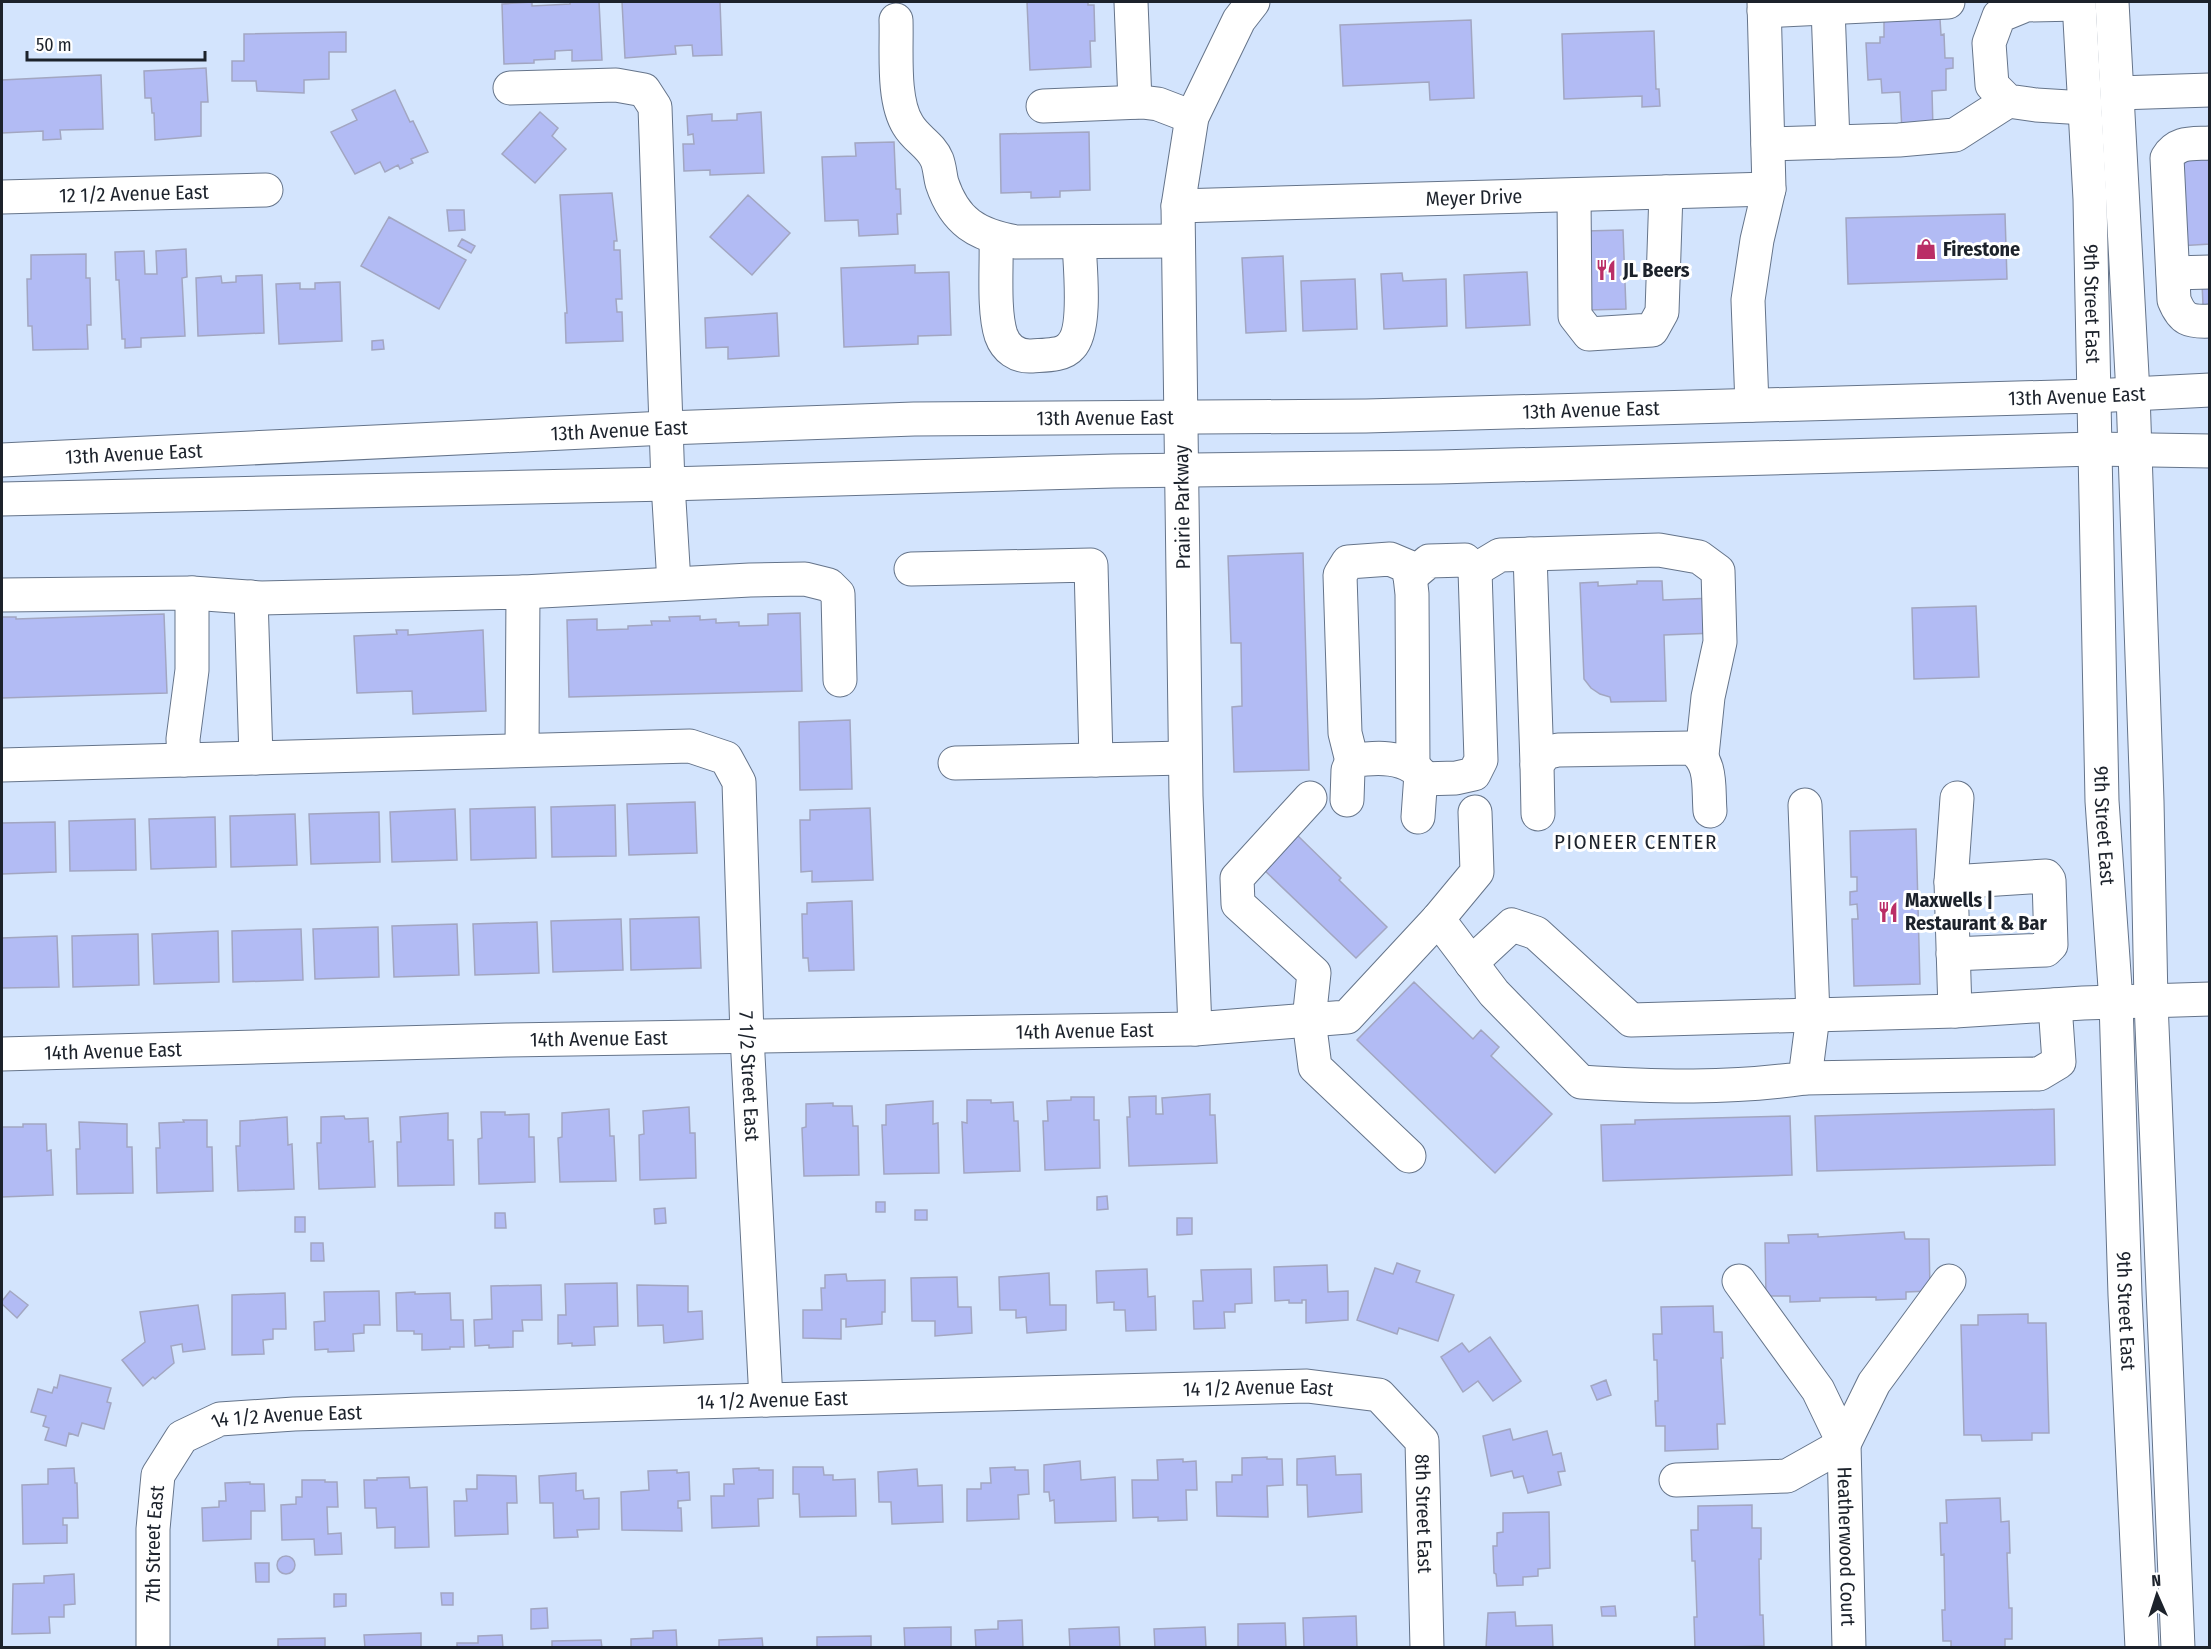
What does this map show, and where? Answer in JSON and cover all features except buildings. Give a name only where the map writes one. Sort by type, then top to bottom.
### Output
[{"type":"main road","points":[[1131,2],[1135,102]]},
{"type":"main road","name":"Prairie Parkway","points":[[1195,1029],[1185,758],[1178,206],[1192,117],[1239,20],[1253,2]]},
{"type":"main road","points":[[1752,405],[1748,300],[1757,240],[1769,189],[1764,6],[1828,8],[1948,2]]},
{"type":"main road","name":"9th Street East","points":[[2112,2],[2133,394],[2147,801],[2151,1002],[2178,1647]]},
{"type":"main road","points":[[2079,3],[1995,9],[1989,43],[1992,85],[2008,101],[2085,108]]},
{"type":"main road","name":"9th Street East","points":[[2079,3],[2090,199],[2102,801],[2116,1002],[2125,1296],[2142,1647]]},
{"type":"main road","points":[[1828,8],[1833,142]]},
{"type":"main road","points":[[896,21],[898,88],[902,111],[908,126],[930,147],[937,161],[952,208],[974,229],[996,238],[1016,242],[1179,241]]},
{"type":"main road","points":[[510,88],[615,85],[644,90],[655,107],[668,484],[674,583]]},
{"type":"main road","points":[[2118,93],[2210,90]]},
{"type":"main road","points":[[1768,144],[1899,140],[1955,135],[2008,101]]},
{"type":"main road","points":[[1043,106],[1135,102],[1158,104],[1192,117]]},
{"type":"main road","points":[[2210,143],[2181,144],[2172,150],[2167,158],[2174,300],[2179,313],[2192,322],[2210,321]]},
{"type":"main road","name":"Meyer Drive","points":[[1178,206],[1769,189]]},
{"type":"main road","name":"12 1/2 Avenue East","points":[[2,196],[266,190]]},
{"type":"main road","points":[[1574,195],[1575,316],[1589,334],[1652,330],[1662,312],[1666,192]]},
{"type":"main road","points":[[996,238],[1000,333],[1006,345],[1014,353],[1028,356],[1055,354],[1070,348],[1077,338],[1080,325],[1079,243]]},
{"type":"main road","points":[[2173,273],[2210,272]]},
{"type":"main road","name":"13th Avenue East","points":[[2,460],[666,428],[914,419],[1366,416],[2093,396],[2210,390]]},
{"type":"main road","name":"13th Avenue East","points":[[2,499],[1181,470],[1439,467],[2094,449],[2210,451]]},
{"type":"main road","points":[[1475,570],[1500,555],[1659,550],[1699,557],[1718,571],[1720,642],[1708,697],[1702,755],[1707,767],[1710,811]]},
{"type":"main road","points":[[1530,554],[1538,814]]},
{"type":"main road","points":[[1347,800],[1348,770],[1352,761],[1345,733],[1340,575],[1348,562],[1390,559],[1409,567],[1412,594],[1418,817]]},
{"type":"main road","points":[[1352,761],[1373,758],[1389,759],[1417,772],[1456,778],[1474,774],[1481,760],[1475,570],[1465,560],[1429,561],[1410,577]]},
{"type":"main road","points":[[910,569],[1091,565],[1096,760]]},
{"type":"main road","points":[[2,595],[192,593],[251,597],[523,592],[674,583],[805,579],[829,585],[838,594],[840,680]]},
{"type":"main road","points":[[2,765],[522,750],[523,592]]},
{"type":"main road","points":[[183,760],[183,739],[192,670],[192,593]]},
{"type":"main road","points":[[251,597],[256,758]]},
{"type":"main road","name":"7 1/2 Street East","points":[[522,750],[690,746],[726,758],[740,782],[747,1036],[766,1400]]},
{"type":"main road","points":[[1537,765],[1545,753],[1558,750],[1691,748],[1702,755]]},
{"type":"main road","points":[[955,763],[1185,758]]},
{"type":"main road","points":[[1310,798],[1237,878],[1238,904],[1314,973],[1309,1020],[1315,1067],[1409,1156]]},
{"type":"main road","points":[[1955,1011],[1951,882],[1957,798]]},
{"type":"main road","points":[[1805,805],[1813,1016],[1805,1078]]},
{"type":"main road","name":"14th Avenue East","points":[[2,1054],[507,1040],[1195,1029],[1347,1017],[1438,919],[1477,872],[1475,812]]},
{"type":"main road","points":[[1951,882],[2046,876],[2049,880],[2051,945],[2046,950],[1953,954]]},
{"type":"main road","points":[[1438,919],[1494,993],[1581,1082],[1654,1087],[1768,1084],[1805,1078],[2039,1074],[2059,1062],[2055,1005]]},
{"type":"main road","points":[[1471,963],[1512,925],[1536,933],[1631,1020],[1955,1011],[2210,999]]},
{"type":"main road","points":[[1739,1281],[1818,1390],[1844,1444]]},
{"type":"main road","points":[[1676,1480],[1787,1476],[1844,1444],[1874,1383],[1949,1281]]},
{"type":"main road","name":"14 1/2 Avenue East","points":[[175,1447],[182,1437],[220,1419],[294,1414],[1307,1386],[1379,1395]]},
{"type":"main road","name":"8th Street East","points":[[1379,1395],[1422,1441],[1427,1647]]},
{"type":"main road","name":"Heatherwood Court","points":[[1844,1444],[1849,1647]]},
{"type":"main road","name":"7th Street East","points":[[153,1647],[153,1529],[158,1475],[175,1447]]},
{"type":"place","name":"Firestone","points":[[1926,249]]},
{"type":"place","name":"JL Beers","points":[[1606,270]]},
{"type":"place","name":"Maxwells | Restaurant & Bar","points":[[1888,912]]},
{"type":"district","name":"PIONEER CENTER","points":[[1636,842]]}]
